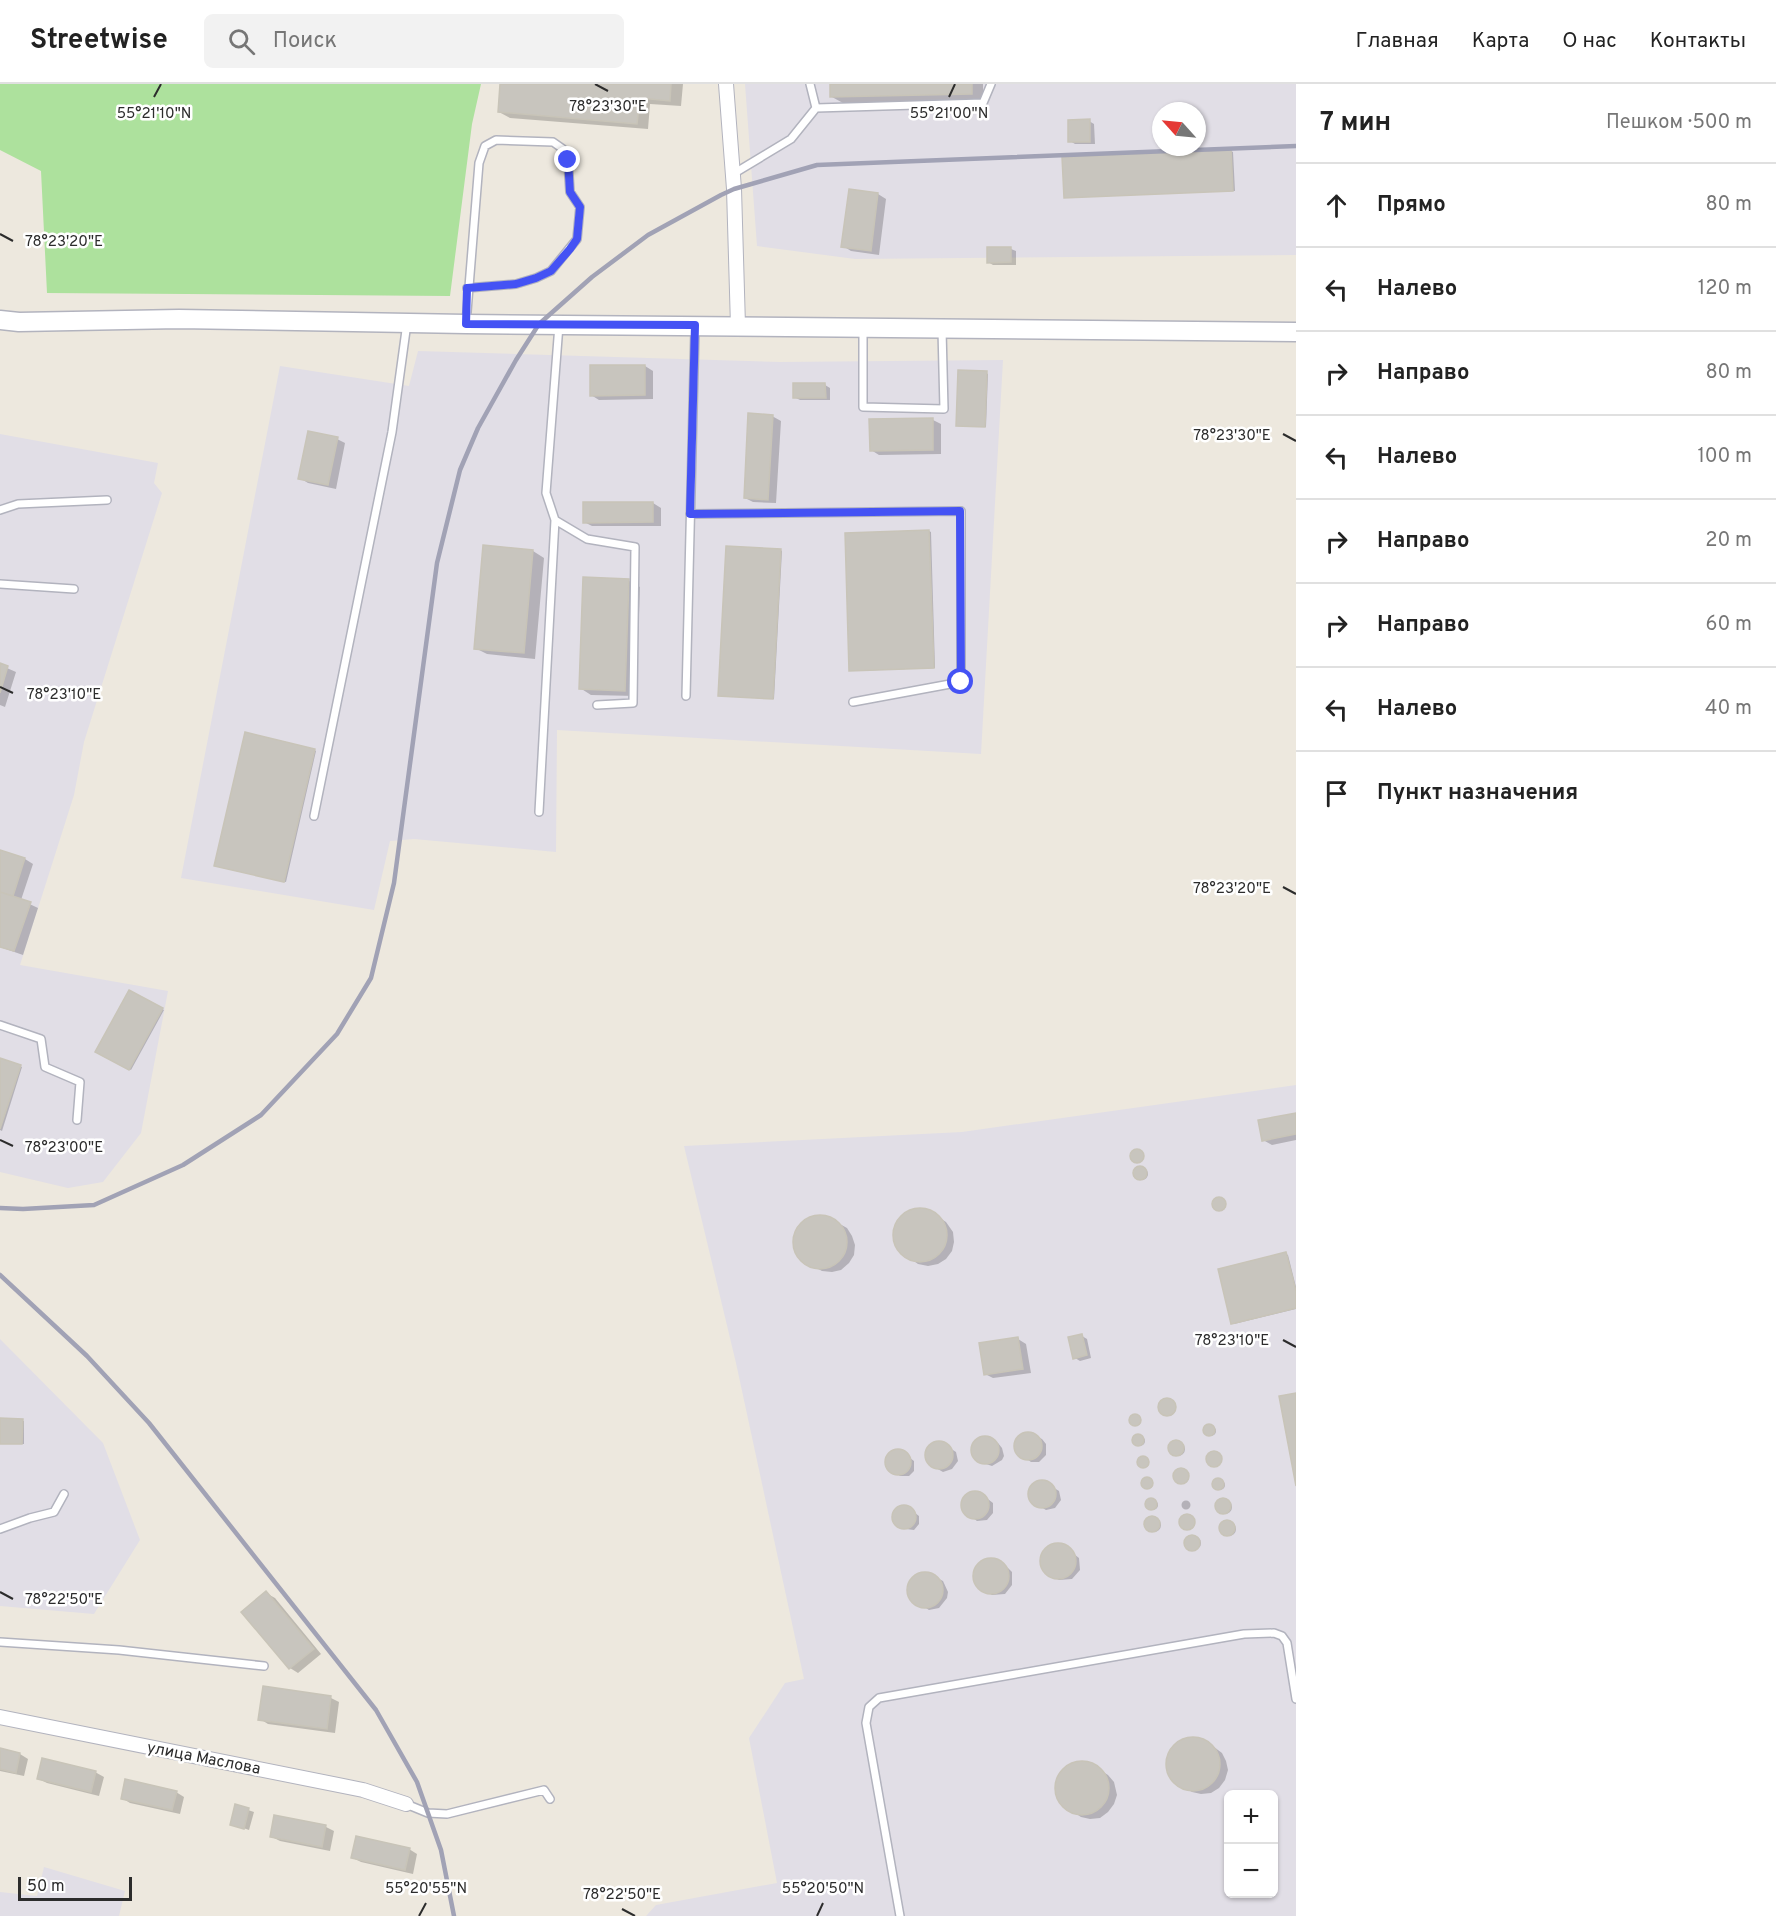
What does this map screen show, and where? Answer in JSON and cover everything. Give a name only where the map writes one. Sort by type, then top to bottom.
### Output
[{"type":"main road","points":[[0,320],[19,322],[179,319],[1296,333]]},
{"type":"street","points":[[726,84],[733,174],[738,326]]},
{"type":"street","name":"улица Маслова","points":[[0,1717],[363,1790],[406,1804]]},
{"type":"lane","points":[[810,84],[816,108]]},
{"type":"lane","points":[[733,174],[791,138],[816,108],[983,103],[991,84]]},
{"type":"lane","points":[[466,324],[467,288],[481,153],[485,146],[496,140],[553,142],[563,149],[568,160],[570,192],[580,207],[577,239],[551,271],[536,278],[516,284],[467,288]]},
{"type":"lane","points":[[314,816],[392,432],[407,322]]},
{"type":"lane","points":[[538,812],[555,520],[546,493],[559,324]]},
{"type":"lane","points":[[686,696],[695,325]]},
{"type":"lane","points":[[863,327],[862,407],[944,409],[942,327]]},
{"type":"lane","points":[[0,510],[18,504],[107,500]]},
{"type":"lane","points":[[690,514],[960,511],[961,682],[853,702]]},
{"type":"lane","points":[[555,520],[587,539],[635,547],[633,703],[597,705]]},
{"type":"lane","points":[[0,584],[74,590]]},
{"type":"lane","points":[[0,1025],[41,1039],[45,1067],[80,1082],[77,1120]]},
{"type":"lane","points":[[0,1528],[54,1512],[64,1494]]},
{"type":"lane","points":[[900,1916],[866,1723],[869,1707],[879,1698],[1244,1634],[1274,1633],[1282,1636],[1287,1643],[1293,1660],[1296,1699]]},
{"type":"lane","points":[[0,1642],[119,1650],[264,1666]]},
{"type":"lane","points":[[406,1804],[428,1813],[447,1814],[544,1790],[550,1799]]},
{"type":"shaded area","points":[[745,84],[1296,84],[1296,255],[855,259],[757,246]]},
{"type":"shaded area","points":[[418,351],[780,362],[1003,360],[981,754],[557,730],[556,852],[414,839],[390,841],[374,910],[181,878],[280,366],[409,386]]},
{"type":"shaded area","points":[[0,434],[158,463],[154,483],[162,493],[84,742],[74,795],[20,965],[168,991],[141,1133],[103,1182],[68,1188],[0,1172]]},
{"type":"shaded area","points":[[1296,1085],[1296,1916],[646,1916],[656,1905],[777,1883],[749,1738],[785,1683],[804,1679],[736,1363],[684,1146],[962,1132]]},
{"type":"shaded area","points":[[0,1339],[103,1443],[140,1540],[94,1614],[0,1606]]},
{"type":"shaded area","points":[[44,1867],[125,1891],[119,1916],[0,1916],[0,1892],[37,1896]]},
{"type":"green space","points":[[0,84],[481,84],[472,124],[450,296],[47,293],[41,171],[0,150]]},
{"type":"building","points":[[500,84],[671,84],[670,101],[640,98],[637,124],[498,112]]},
{"type":"building","points":[[830,84],[972,84],[972,94],[830,97]]},
{"type":"building","points":[[1090,119],[1090,142],[1068,142],[1068,120]]},
{"type":"building","points":[[1231,150],[1233,191],[1064,198],[1062,157],[1152,153],[1152,156],[1206,156],[1206,151]]},
{"type":"building","points":[[849,189],[878,193],[871,251],[841,247]]},
{"type":"building","points":[[987,247],[1011,247],[1011,262],[987,263]]},
{"type":"building","points":[[590,365],[645,365],[645,395],[590,396]]},
{"type":"building","points":[[958,370],[987,371],[985,427],[956,426]]},
{"type":"building","points":[[793,383],[825,383],[826,398],[793,398]]},
{"type":"building","points":[[748,413],[773,415],[768,500],[744,498]]},
{"type":"building","points":[[933,418],[933,450],[870,451],[869,419]]},
{"type":"building","points":[[308,431],[338,437],[328,485],[298,479]]},
{"type":"building","points":[[583,502],[653,502],[653,522],[583,523]]},
{"type":"building","points":[[929,530],[934,668],[849,671],[845,533]]},
{"type":"building","points":[[483,545],[533,550],[524,653],[474,649]]},
{"type":"building","points":[[726,546],[781,549],[773,699],[718,696]]},
{"type":"building","points":[[583,577],[629,579],[625,691],[579,689]]},
{"type":"building","points":[[0,663],[8,666],[0,693]]},
{"type":"building","points":[[245,732],[315,749],[284,882],[214,866]]},
{"type":"building","points":[[0,850],[25,858],[13,896],[0,892]]},
{"type":"building","points":[[0,892],[31,902],[14,951],[0,947]]},
{"type":"building","points":[[129,990],[163,1008],[129,1070],[95,1052]]},
{"type":"building","points":[[0,1058],[21,1065],[0,1129]]},
{"type":"building","points":[[1296,1113],[1296,1134],[1262,1141],[1258,1120]]},
{"type":"building","points":[[1137,1149],[1142,1151],[1144,1156],[1142,1161],[1137,1163],[1132,1161],[1130,1156],[1132,1151]]},
{"type":"building","points":[[1140,1166],[1145,1168],[1147,1173],[1145,1178],[1140,1180],[1135,1178],[1133,1173],[1135,1168]]},
{"type":"building","points":[[1219,1197],[1224,1199],[1226,1204],[1224,1209],[1219,1211],[1214,1209],[1212,1204],[1214,1199]]},
{"type":"building","points":[[920,1208],[930,1210],[939,1216],[945,1225],[947,1235],[945,1245],[939,1254],[930,1260],[920,1262],[910,1260],[901,1254],[895,1245],[893,1235],[895,1225],[901,1216],[910,1210]]},
{"type":"building","points":[[820,1215],[830,1217],[839,1223],[845,1232],[847,1242],[845,1252],[839,1261],[830,1267],[820,1269],[810,1267],[801,1261],[795,1252],[793,1242],[795,1232],[801,1223],[810,1217]]},
{"type":"building","points":[[1286,1252],[1296,1291],[1296,1308],[1231,1324],[1218,1269]]},
{"type":"building","points":[[1082,1334],[1087,1355],[1073,1359],[1068,1337]]},
{"type":"building","points":[[1018,1337],[1023,1369],[984,1375],[979,1343]]},
{"type":"building","points":[[1296,1393],[1296,1486],[1279,1396]]},
{"type":"building","points":[[1167,1398],[1173,1401],[1176,1407],[1173,1413],[1167,1416],[1161,1413],[1158,1407],[1161,1401]]},
{"type":"building","points":[[1135,1414],[1141,1420],[1135,1426],[1129,1420]]},
{"type":"building","points":[[0,1418],[23,1419],[22,1444],[0,1444]]},
{"type":"building","points":[[1211,1424],[1215,1430],[1211,1436],[1207,1436],[1203,1428]]},
{"type":"building","points":[[1028,1432],[1038,1436],[1042,1446],[1038,1456],[1028,1460],[1018,1456],[1014,1446],[1018,1436]]},
{"type":"building","points":[[1138,1434],[1144,1440],[1138,1446],[1132,1440]]},
{"type":"building","points":[[985,1436],[995,1440],[999,1450],[995,1460],[985,1464],[975,1460],[971,1450],[975,1440]]},
{"type":"building","points":[[1176,1440],[1184,1448],[1176,1456],[1168,1448]]},
{"type":"building","points":[[939,1441],[949,1445],[953,1455],[949,1465],[939,1469],[929,1465],[925,1455],[929,1445]]},
{"type":"building","points":[[898,1449],[907,1453],[911,1462],[907,1471],[898,1475],[889,1471],[885,1462],[889,1453]]},
{"type":"building","points":[[1214,1451],[1222,1459],[1214,1467],[1206,1459]]},
{"type":"building","points":[[1143,1456],[1149,1462],[1143,1468],[1137,1462]]},
{"type":"building","points":[[1181,1468],[1189,1476],[1181,1484],[1173,1476]]},
{"type":"building","points":[[1147,1477],[1153,1483],[1147,1489],[1141,1483]]},
{"type":"building","points":[[1218,1478],[1224,1484],[1218,1490],[1212,1484]]},
{"type":"building","points":[[1042,1480],[1052,1484],[1056,1494],[1052,1504],[1042,1508],[1032,1504],[1028,1494],[1032,1484]]},
{"type":"building","points":[[975,1491],[985,1495],[989,1505],[985,1515],[975,1519],[965,1515],[961,1505],[965,1495]]},
{"type":"building","points":[[1151,1498],[1157,1504],[1151,1510],[1145,1504]]},
{"type":"building","points":[[1223,1498],[1231,1506],[1223,1514],[1215,1506]]},
{"type":"building","points":[[904,1505],[912,1509],[916,1517],[912,1525],[904,1529],[896,1525],[892,1517],[896,1509]]},
{"type":"building","points":[[1187,1514],[1195,1522],[1187,1530],[1179,1522]]},
{"type":"building","points":[[1152,1516],[1160,1524],[1152,1532],[1144,1524]]},
{"type":"building","points":[[1227,1520],[1235,1528],[1227,1536],[1219,1528]]},
{"type":"building","points":[[1192,1535],[1200,1543],[1192,1551],[1184,1543]]},
{"type":"building","points":[[1058,1543],[1071,1548],[1076,1561],[1071,1574],[1058,1579],[1045,1574],[1040,1561],[1045,1548]]},
{"type":"building","points":[[991,1558],[1004,1563],[1009,1576],[1004,1589],[991,1594],[978,1589],[973,1576],[978,1563]]},
{"type":"building","points":[[925,1572],[938,1577],[943,1590],[938,1603],[925,1608],[912,1603],[907,1590],[912,1577]]},
{"type":"building","points":[[266,1591],[314,1649],[289,1669],[241,1612]]},
{"type":"building","points":[[263,1686],[331,1696],[327,1729],[258,1720]]},
{"type":"building","points":[[1193,1737],[1203,1739],[1212,1745],[1218,1754],[1220,1764],[1218,1774],[1212,1783],[1203,1789],[1193,1791],[1183,1789],[1174,1783],[1168,1774],[1166,1764],[1168,1754],[1174,1745],[1183,1739]]},
{"type":"building","points":[[0,1748],[20,1753],[16,1773],[0,1769]]},
{"type":"building","points":[[42,1758],[96,1771],[91,1792],[37,1779]]},
{"type":"building","points":[[1082,1761],[1092,1763],[1101,1769],[1107,1778],[1109,1788],[1107,1798],[1101,1807],[1092,1813],[1082,1815],[1072,1813],[1063,1807],[1057,1798],[1055,1788],[1057,1778],[1063,1769],[1072,1763]]},
{"type":"building","points":[[125,1779],[177,1791],[172,1810],[121,1799]]},
{"type":"building","points":[[235,1804],[249,1808],[244,1829],[230,1825]]},
{"type":"building","points":[[274,1815],[326,1825],[322,1847],[270,1837]]},
{"type":"building","points":[[356,1836],[410,1848],[405,1870],[351,1858]]},
{"type":"railway","points":[[0,1208],[94,1205],[183,1165],[261,1115],[337,1034],[371,978],[394,883],[437,563],[460,470],[478,428],[539,324],[592,277],[648,235],[721,195],[734,189],[817,165],[1296,146]]},
{"type":"railway","points":[[0,1275],[87,1356],[149,1423],[376,1710],[417,1782],[441,1850],[454,1916]]},
{"type":"route","points":[[568,160],[570,192],[580,207],[577,239],[551,271],[536,278],[516,284],[467,288],[466,324],[695,325],[690,514],[960,511],[961,682]]}]
